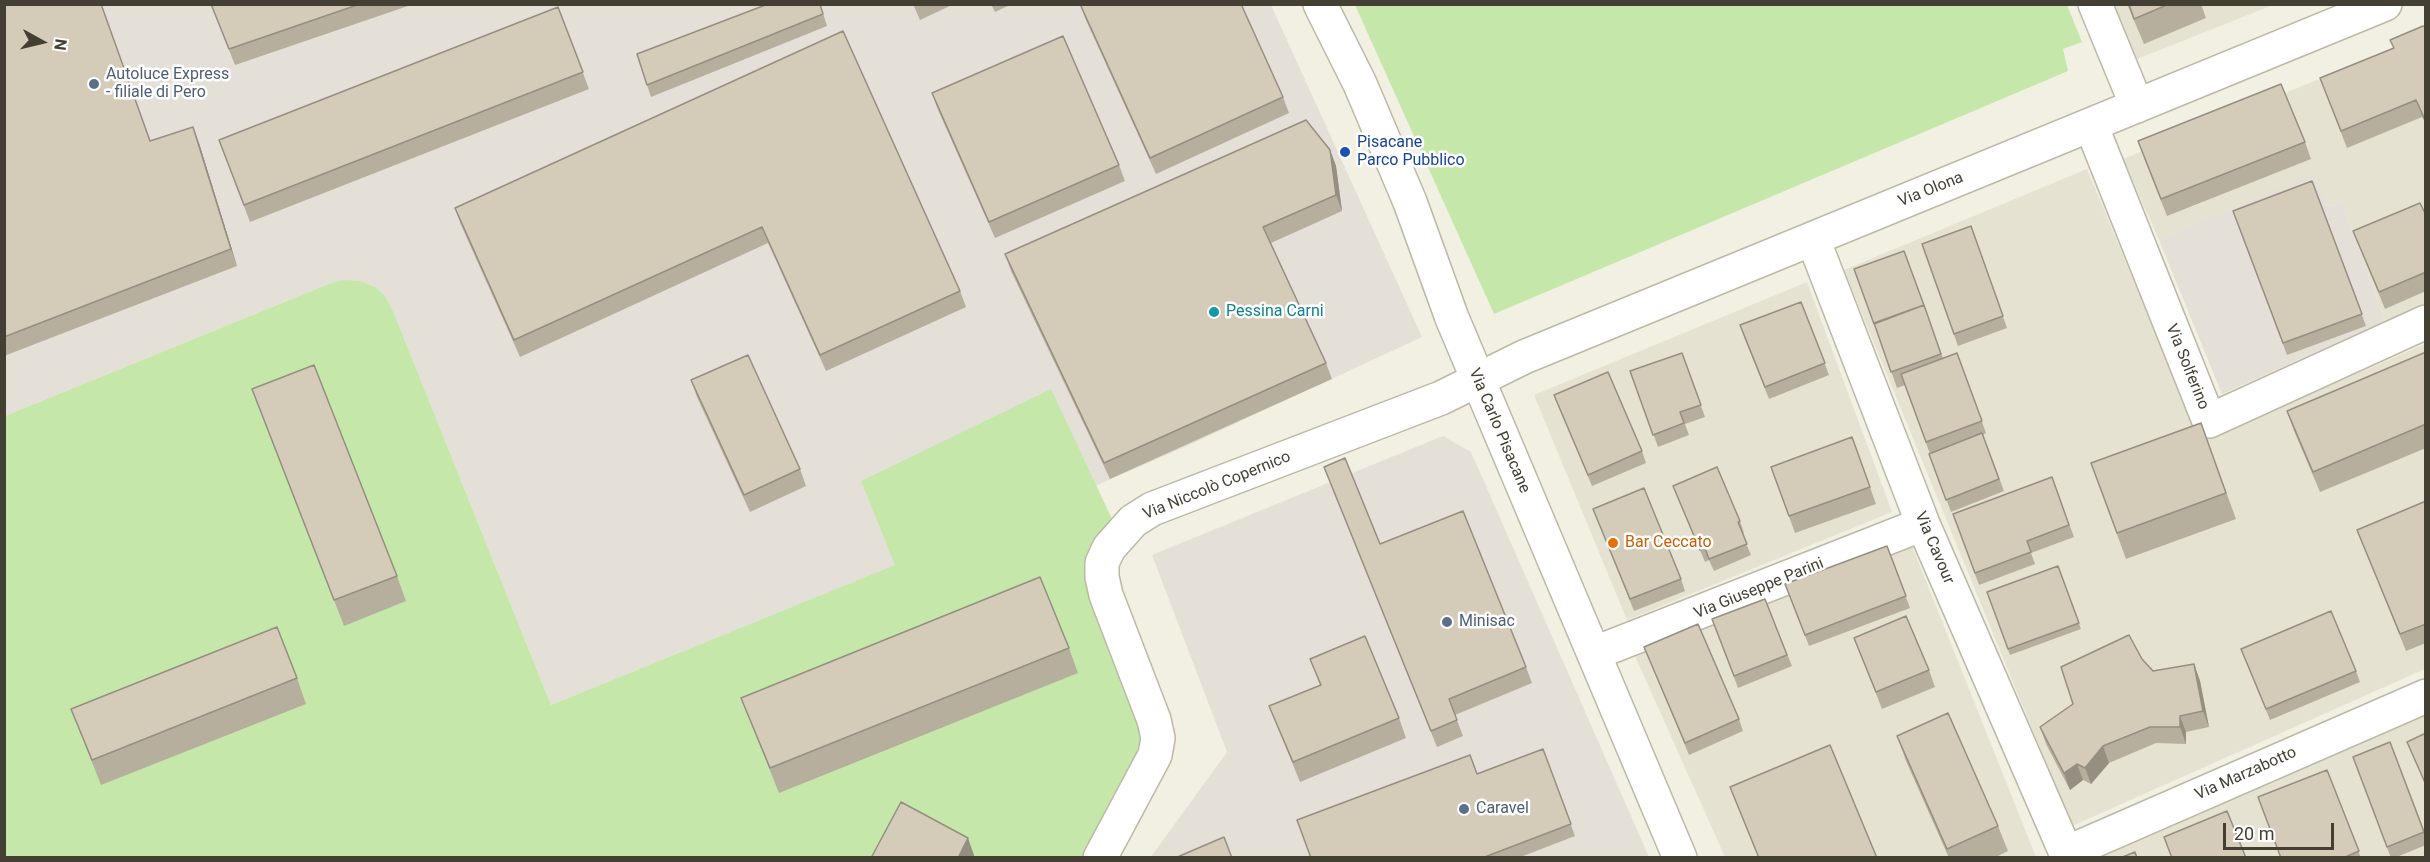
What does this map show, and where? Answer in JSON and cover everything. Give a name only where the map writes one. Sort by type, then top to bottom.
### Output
[{"type":"street","name":"Via Carlo Pisacane","points":[[1320,4],[1360,84],[1405,192],[1452,318],[1680,858]]},
{"type":"street","points":[[2095,4],[2137,106]]},
{"type":"street","name":"Via Olona","points":[[1478,380],[1524,357],[2385,4]]},
{"type":"street","name":"Via Solferino","points":[[2091,125],[2209,421],[2426,322]]},
{"type":"street","name":"Via Cavour","points":[[1813,239],[1923,524],[2066,853]]},
{"type":"street","name":"Via Niccolò Copernico","points":[[1100,858],[1155,755],[1158,738],[1154,720],[1106,595],[1102,577],[1102,563],[1119,534],[1133,521],[1152,509],[1441,398],[1478,380]]},
{"type":"street","name":"Via Giuseppe Parini","points":[[1595,653],[1923,524]]},
{"type":"street","name":"Via Marzabotto","points":[[2066,853],[2426,696]]},
{"type":"shaded area","points":[[5,5],[1271,5],[1422,337],[1095,486],[1050,390],[896,565],[551,705],[386,297],[331,283],[5,416]]},
{"type":"shaded area","points":[[2108,5],[2273,5],[2132,61]]},
{"type":"shaded area","points":[[2425,36],[2425,303],[2385,321],[2342,202],[2329,207],[2312,175],[2159,240],[2123,159]]},
{"type":"shaded area","points":[[2087,169],[2201,442],[2425,344],[2425,669],[2072,826],[1844,270]]},
{"type":"shaded area","points":[[2312,174],[2329,207],[2342,202],[2385,321],[2222,394],[2159,240]]},
{"type":"shaded area","points":[[1807,282],[1892,512],[1627,620],[1534,395]]},
{"type":"shaded area","points":[[1443,436],[1471,452],[1649,857],[1150,858],[1227,752],[1152,555]]},
{"type":"shaded area","points":[[1910,541],[2036,857],[1725,857],[1635,656]]},
{"type":"shaded area","points":[[2425,716],[2425,857],[2099,857]]},
{"type":"green space","points":[[1355,5],[2067,5],[2082,42],[2063,49],[2068,71],[1494,314]]},
{"type":"green space","points":[[344,280],[360,281],[375,287],[386,297],[393,311],[551,705],[895,565],[861,481],[1051,389],[1119,534],[1109,548],[1154,720],[1100,857],[5,858],[5,416],[331,283]]},
{"type":"building","points":[[4,4],[101,4],[150,141],[193,127],[231,249],[4,337]]},
{"type":"building","points":[[211,4],[360,4],[229,49]]},
{"type":"building","points":[[768,4],[820,4],[823,14],[647,85],[637,54]]},
{"type":"building","points":[[1080,4],[1241,4],[1283,97],[1150,158]]},
{"type":"building","points":[[2129,4],[2169,4],[2134,19]]},
{"type":"building","points":[[558,7],[583,72],[244,205],[219,140]]},
{"type":"building","points":[[2423,26],[2426,27],[2426,122],[2416,100],[2341,131],[2320,78],[2394,48],[2390,40]]},
{"type":"building","points":[[843,31],[960,291],[820,355],[762,227],[514,340],[455,208]]},
{"type":"building","points":[[1063,36],[1119,165],[989,222],[932,93]]},
{"type":"building","points":[[2281,84],[2305,142],[2161,199],[2138,141]]},
{"type":"building","name":"Pessina Carni","points":[[1306,120],[1330,150],[1336,195],[1263,227],[1326,363],[1104,463],[1005,254]]},
{"type":"building","points":[[2312,181],[2362,314],[2283,343],[2233,211]]},
{"type":"building","points":[[2420,203],[2426,215],[2426,272],[2379,292],[2353,231]]},
{"type":"building","points":[[1971,226],[2003,316],[1954,334],[1922,244]]},
{"type":"building","points":[[1904,251],[1924,305],[1874,324],[1854,269]]},
{"type":"building","points":[[1801,302],[1825,363],[1765,387],[1740,325]]},
{"type":"building","points":[[1924,305],[1941,354],[1891,372],[1874,323]]},
{"type":"building","points":[[2426,352],[2426,424],[2313,472],[2287,411]]},
{"type":"building","points":[[1682,353],[1701,405],[1680,412],[1684,423],[1653,435],[1630,371]]},
{"type":"building","points":[[1957,353],[1982,421],[1926,442],[1901,374]]},
{"type":"building","points":[[748,355],[800,469],[744,495],[691,380]]},
{"type":"building","points":[[314,365],[397,576],[334,600],[252,389]]},
{"type":"building","points":[[1608,372],[1642,451],[1588,475],[1554,395]]},
{"type":"building","points":[[2201,423],[2226,493],[2117,533],[2091,463]]},
{"type":"building","points":[[1982,433],[1999,479],[1946,500],[1929,454]]},
{"type":"building","points":[[1852,437],[1870,487],[1789,516],[1771,467]]},
{"type":"building","name":"Minisac","points":[[1345,458],[1380,544],[1463,511],[1526,667],[1449,699],[1457,720],[1431,731],[1324,467]]},
{"type":"building","points":[[1717,467],[1740,521],[1738,522],[1747,544],[1709,559],[1705,548],[1700,550],[1673,486]]},
{"type":"building","points":[[2052,477],[2069,525],[2027,541],[2031,552],[1975,573],[1953,514]]},
{"type":"building","points":[[1644,488],[1681,579],[1630,599],[1593,509]]},
{"type":"building","points":[[2426,501],[2426,624],[2400,634],[2357,530]]},
{"type":"building","points":[[1887,546],[1906,596],[1805,635],[1785,584]]},
{"type":"building","points":[[2058,566],[2079,623],[2008,649],[1987,592]]},
{"type":"building","points":[[1040,577],[1069,648],[770,768],[741,698]]},
{"type":"building","points":[[1765,599],[1787,655],[1734,676],[1712,619]]},
{"type":"building","points":[[2331,611],[2356,671],[2266,709],[2241,649]]},
{"type":"building","points":[[1906,616],[1929,670],[1876,692],[1854,638]]},
{"type":"building","points":[[1698,624],[1739,719],[1685,743],[1644,647]]},
{"type":"building","points":[[277,627],[297,678],[92,760],[71,709]]},
{"type":"building","points":[[2129,635],[2142,659],[2153,671],[2194,664],[2203,711],[2180,716],[2180,727],[2150,727],[2103,746],[2085,768],[2077,764],[2064,773],[2040,727],[2073,704],[2061,667]]},
{"type":"building","points":[[1365,636],[1399,718],[1293,762],[1269,706],[1321,685],[1310,659]]},
{"type":"building","points":[[1948,713],[1998,826],[1947,849],[1897,736]]},
{"type":"building","points":[[2426,733],[2426,785],[2407,742]]},
{"type":"building","points":[[2390,742],[2424,832],[2387,847],[2353,757]]},
{"type":"building","points":[[1830,745],[1877,858],[1759,858],[1730,787]]},
{"type":"building","name":"Caravel","points":[[1543,749],[1571,824],[1482,858],[1311,858],[1297,820],[1470,755],[1477,774]]},
{"type":"building","points":[[2327,770],[2359,851],[2343,858],[2281,858],[2258,797]]},
{"type":"building","points":[[901,802],[968,838],[958,858],[871,858]]},
{"type":"building","points":[[2227,811],[2246,858],[2172,858],[2164,837]]},
{"type":"building","points":[[1224,837],[1232,858],[1175,858]]},
{"type":"building","points":[[2135,852],[2137,858],[2120,858]]},
{"type":"place","name":"Autoluce Express - filiale di Pero","points":[[94,84]]},
{"type":"place","name":"Pisacane Parco Pubblico","points":[[1345,152]]},
{"type":"place","name":"Pessina Carni","points":[[1214,312]]},
{"type":"place","name":"Bar Ceccato","points":[[1613,543]]},
{"type":"place","name":"Minisac","points":[[1447,622]]},
{"type":"place","name":"Caravel","points":[[1464,809]]}]
